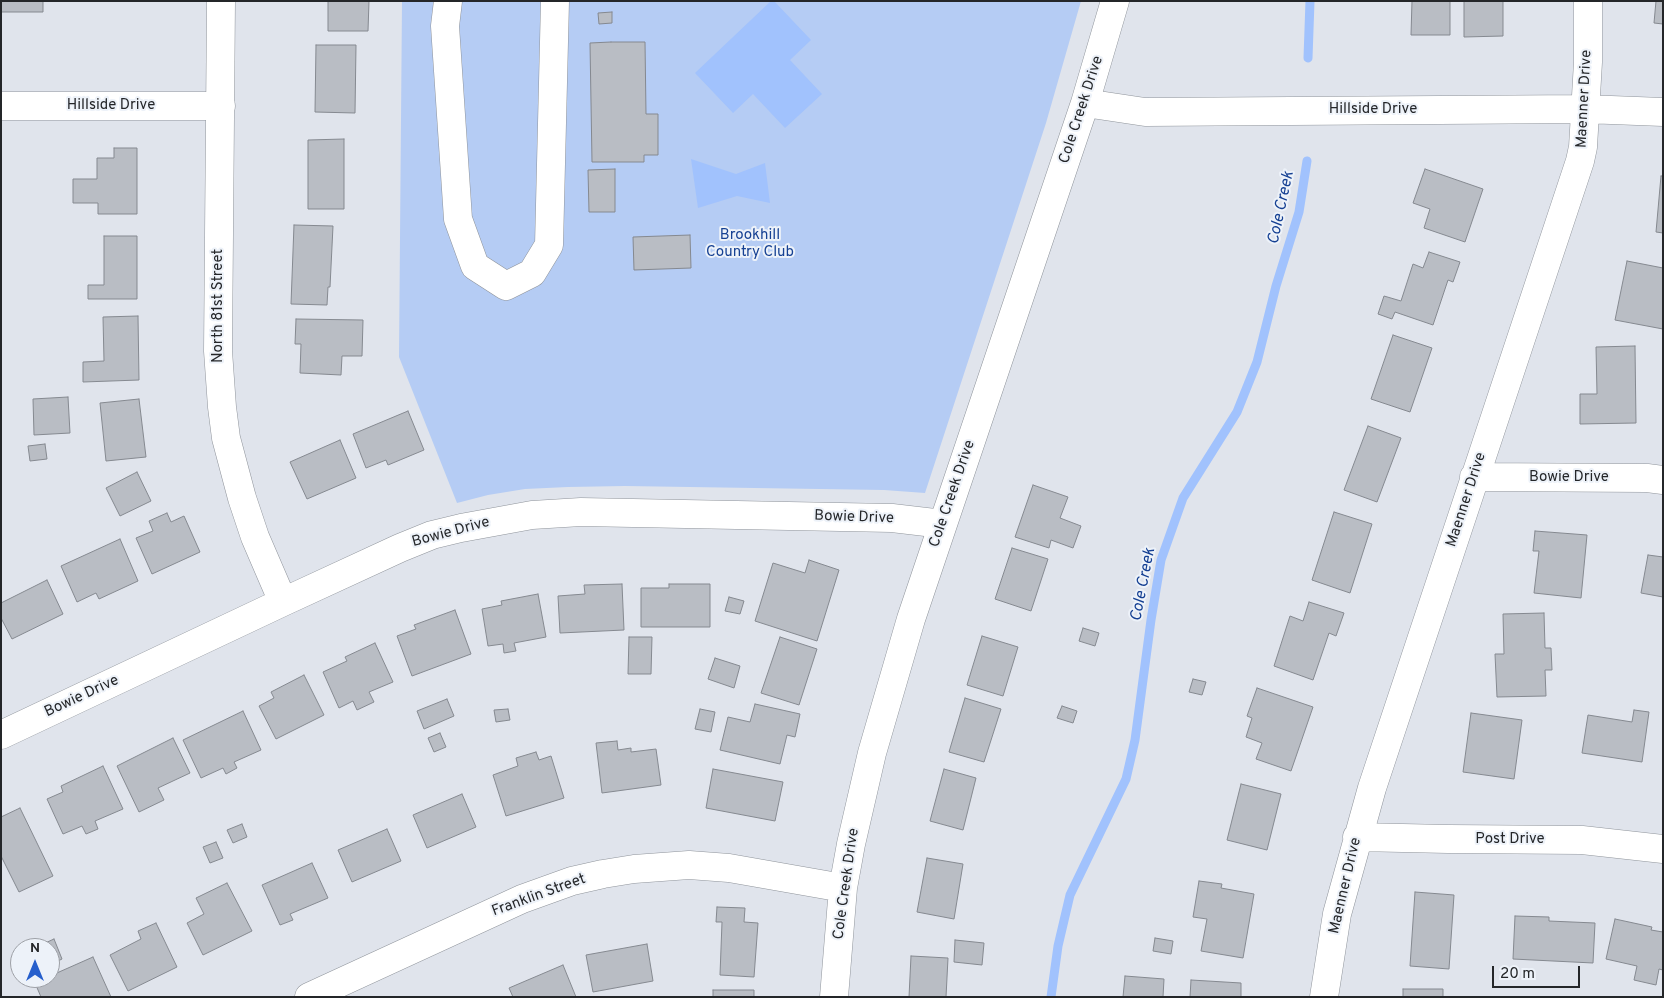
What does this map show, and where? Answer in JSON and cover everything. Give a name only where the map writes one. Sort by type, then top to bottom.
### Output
[{"type":"street","name":"North 81st Street","points":[[221,1],[218,351],[222,407],[226,438],[242,498],[255,536],[282,602]]},
{"type":"street","points":[[448,1],[445,26],[458,219],[475,266],[506,286],[532,273],[550,245],[555,1]]},
{"type":"street","name":"Cole Creek Drive","points":[[834,997],[843,888],[872,752],[912,619],[1085,102],[1115,1]]},
{"type":"street","name":"Maenner Drive","points":[[1324,997],[1337,914],[1372,788],[1580,161],[1583,148],[1588,62],[1588,1]]},
{"type":"street","name":"Hillside Drive","points":[[1085,102],[1145,112],[1585,109],[1663,112]]},
{"type":"street","name":"Hillside Drive","points":[[1,106],[221,106]]},
{"type":"street","name":"Bowie Drive","points":[[1474,477],[1647,478],[1663,480]]},
{"type":"street","name":"Bowie Drive","points":[[1,735],[400,548],[432,535],[493,521],[532,515],[581,512],[892,518],[943,524]]},
{"type":"street","name":"Post Drive","points":[[1357,837],[1448,840],[1582,840],[1663,849]]},
{"type":"street","name":"Franklin Street","points":[[309,997],[522,899],[572,881],[603,874],[634,869],[689,865],[729,868],[843,888]]},
{"type":"green space","name":"Brookhill Country Club","points":[[402,1],[1081,1],[1046,123],[925,493],[884,490],[625,486],[568,487],[525,489],[488,495],[457,503],[399,357]]},
{"type":"shaded area","points":[[771,1],[774,1],[811,40],[790,60],[822,94],[785,128],[753,94],[733,113],[695,73]]},
{"type":"shaded area","name":"Brookhill Country Club","points":[[691,159],[736,174],[765,163],[770,203],[737,196],[698,208]]},
{"type":"building","points":[[1,1],[43,1],[43,12],[1,12]]},
{"type":"building","points":[[328,1],[369,1],[368,31],[328,31]]},
{"type":"building","points":[[1412,1],[1450,1],[1450,35],[1411,35]]},
{"type":"building","points":[[1464,1],[1503,1],[1503,36],[1464,37]]},
{"type":"building","points":[[1656,1],[1663,1],[1663,24],[1654,23]]},
{"type":"building","points":[[612,12],[612,23],[599,24],[598,13]]},
{"type":"building","points":[[645,42],[646,114],[658,114],[658,155],[644,155],[644,162],[592,162],[590,43]]},
{"type":"building","points":[[316,45],[356,45],[355,113],[315,112]]},
{"type":"building","points":[[344,139],[344,209],[308,209],[308,140]]},
{"type":"building","points":[[114,148],[137,148],[137,214],[98,214],[98,203],[73,203],[73,179],[97,179],[97,158],[114,158]]},
{"type":"building","points":[[615,169],[615,212],[589,212],[588,170]]},
{"type":"building","points":[[1425,169],[1483,189],[1465,242],[1424,228],[1430,209],[1413,203]]},
{"type":"building","points":[[1661,176],[1663,176],[1663,233],[1656,232]]},
{"type":"building","points":[[294,225],[333,226],[330,287],[328,287],[327,305],[291,304]]},
{"type":"building","points":[[690,235],[691,268],[634,270],[633,237]]},
{"type":"building","points":[[104,236],[137,236],[137,299],[88,299],[88,285],[104,285]]},
{"type":"building","points":[[1429,252],[1460,262],[1453,282],[1448,280],[1433,325],[1395,312],[1392,319],[1378,314],[1384,296],[1401,301],[1413,264],[1423,268]]},
{"type":"building","points":[[1627,261],[1663,268],[1663,329],[1615,320]]},
{"type":"building","points":[[138,316],[139,380],[83,382],[83,362],[104,361],[103,317]]},
{"type":"building","points":[[296,319],[363,320],[362,356],[342,356],[341,375],[300,373],[301,344],[295,344]]},
{"type":"building","points":[[1393,335],[1432,348],[1410,412],[1371,399]]},
{"type":"building","points":[[1635,346],[1636,423],[1580,424],[1580,394],[1597,394],[1596,347]]},
{"type":"building","points":[[68,397],[70,433],[34,435],[33,399]]},
{"type":"building","points":[[139,399],[146,457],[106,461],[100,403]]},
{"type":"building","points":[[408,411],[424,450],[388,465],[386,460],[366,468],[353,434]]},
{"type":"building","points":[[1368,426],[1401,438],[1377,502],[1344,490]]},
{"type":"building","points":[[340,440],[356,478],[307,499],[290,462]]},
{"type":"building","points":[[45,444],[47,459],[30,461],[28,446]]},
{"type":"building","points":[[137,472],[151,501],[120,516],[106,488]]},
{"type":"building","points":[[1033,485],[1068,497],[1060,518],[1081,526],[1073,548],[1051,540],[1049,548],[1015,537]]},
{"type":"building","points":[[1334,512],[1372,524],[1350,593],[1312,580]]},
{"type":"building","points":[[167,513],[171,522],[184,516],[200,552],[152,574],[136,538],[153,531],[149,521]]},
{"type":"building","points":[[1535,531],[1587,535],[1581,598],[1534,593],[1539,551],[1533,551]]},
{"type":"building","points":[[120,539],[138,581],[99,599],[96,593],[77,602],[61,566]]},
{"type":"building","points":[[1012,548],[1048,559],[1031,611],[995,599]]},
{"type":"building","points":[[1648,555],[1663,557],[1663,597],[1641,593]]},
{"type":"building","points":[[809,560],[839,570],[817,641],[755,621],[773,563],[805,573]]},
{"type":"building","points":[[47,580],[63,614],[12,639],[1,618],[1,603]]},
{"type":"building","points":[[622,584],[624,630],[560,633],[558,596],[585,594],[584,585]]},
{"type":"building","points":[[669,584],[710,584],[710,627],[641,627],[641,588],[669,588]]},
{"type":"building","points":[[538,594],[546,637],[514,643],[516,651],[504,653],[503,644],[488,646],[482,609],[502,605],[501,601]]},
{"type":"building","points":[[729,597],[744,601],[740,614],[725,611]]},
{"type":"building","points":[[1309,602],[1344,613],[1336,636],[1329,633],[1313,680],[1274,666],[1290,616],[1303,621]]},
{"type":"building","points":[[455,610],[471,654],[412,676],[397,636],[416,629],[414,625]]},
{"type":"building","points":[[1544,613],[1545,648],[1551,648],[1552,670],[1545,670],[1546,696],[1497,697],[1495,654],[1504,654],[1503,614]]},
{"type":"building","points":[[1083,628],[1099,633],[1095,646],[1079,641]]},
{"type":"building","points":[[982,636],[1018,647],[1003,696],[967,685]]},
{"type":"building","points":[[629,637],[652,637],[651,674],[628,674]]},
{"type":"building","points":[[780,637],[817,649],[799,705],[761,693]]},
{"type":"building","points":[[375,643],[393,682],[369,692],[374,702],[357,710],[353,701],[339,708],[323,672],[347,661],[345,657]]},
{"type":"building","points":[[715,658],[740,666],[734,688],[708,679]]},
{"type":"building","points":[[304,675],[324,715],[276,739],[259,706],[274,698],[271,692]]},
{"type":"building","points":[[1193,679],[1206,682],[1202,695],[1189,692]]},
{"type":"building","points":[[1257,688],[1313,707],[1291,771],[1256,759],[1262,743],[1246,737],[1252,718],[1247,716]]},
{"type":"building","points":[[965,698],[1001,709],[984,762],[949,752]]},
{"type":"building","points":[[447,699],[454,716],[424,729],[417,711]]},
{"type":"building","points":[[755,704],[800,714],[795,737],[787,735],[780,764],[720,750],[728,717],[750,722]]},
{"type":"building","points":[[1062,706],[1077,711],[1073,723],[1057,718]]},
{"type":"building","points":[[508,709],[510,720],[496,722],[494,710]]},
{"type":"building","points":[[700,709],[715,712],[711,732],[695,729]]},
{"type":"building","points":[[1634,710],[1649,712],[1642,762],[1582,753],[1588,715],[1632,722]]},
{"type":"building","points":[[243,711],[261,750],[234,762],[237,768],[226,774],[223,768],[201,778],[183,740]]},
{"type":"building","points":[[1471,713],[1522,720],[1514,779],[1463,772]]},
{"type":"building","points":[[440,733],[446,747],[434,752],[428,738]]},
{"type":"building","points":[[173,738],[190,773],[158,788],[164,800],[139,812],[117,766]]},
{"type":"building","points":[[617,741],[618,750],[631,748],[631,752],[656,749],[661,785],[602,793],[596,743]]},
{"type":"building","points":[[536,752],[539,760],[551,756],[564,798],[506,816],[493,775],[518,766],[516,758]]},
{"type":"building","points":[[103,766],[123,809],[95,821],[98,829],[86,834],[82,826],[63,834],[47,799],[63,792],[61,786]]},
{"type":"building","points":[[713,769],[783,782],[775,821],[706,808]]},
{"type":"building","points":[[944,769],[976,778],[963,830],[930,821]]},
{"type":"building","points":[[1241,784],[1281,794],[1267,850],[1227,840]]},
{"type":"building","points":[[462,794],[476,827],[427,848],[413,815]]},
{"type":"building","points":[[20,808],[53,876],[19,892],[1,856],[1,817]]},
{"type":"building","points":[[242,824],[247,837],[233,843],[227,830]]},
{"type":"building","points":[[387,829],[401,861],[352,882],[338,850]]},
{"type":"building","points":[[216,842],[223,858],[210,863],[203,847]]},
{"type":"building","points":[[927,858],[963,864],[954,919],[917,912]]},
{"type":"building","points":[[312,863],[328,898],[290,914],[293,920],[280,925],[262,885]]},
{"type":"building","points":[[1199,881],[1222,884],[1221,888],[1254,894],[1243,958],[1201,951],[1207,919],[1193,917]]},
{"type":"building","points":[[227,883],[252,931],[203,955],[187,923],[204,914],[196,898]]},
{"type":"building","points":[[1415,892],[1454,895],[1449,969],[1410,966]]},
{"type":"building","points":[[717,907],[745,908],[744,922],[758,923],[754,977],[720,975],[722,922],[716,922]]},
{"type":"building","points":[[1515,916],[1549,917],[1549,921],[1595,923],[1593,963],[1513,959]]},
{"type":"building","points":[[1615,919],[1652,927],[1651,930],[1663,932],[1663,970],[1659,969],[1656,985],[1634,980],[1637,966],[1606,959]]},
{"type":"building","points":[[156,923],[177,967],[128,991],[110,955],[141,939],[138,931]]},
{"type":"building","points":[[1155,938],[1173,941],[1171,954],[1153,951]]},
{"type":"building","points":[[955,940],[984,943],[982,965],[954,962]]},
{"type":"building","points":[[647,944],[653,981],[593,992],[586,955]]},
{"type":"building","points":[[911,956],[948,958],[946,997],[909,997]]},
{"type":"building","points":[[93,957],[111,997],[41,997],[37,988],[60,988],[60,972]]},
{"type":"building","points":[[563,965],[576,997],[513,997],[509,988]]},
{"type":"building","points":[[1125,976],[1164,979],[1163,997],[1123,997]]},
{"type":"building","points":[[1191,980],[1241,983],[1241,997],[1190,997]]},
{"type":"building","points":[[1403,989],[1443,989],[1443,997],[1403,997]]},
{"type":"building","points":[[713,990],[754,990],[754,997],[713,997]]},
{"type":"waterway","name":"Cole Creek","points":[[1308,58],[1310,1]]},
{"type":"waterway","name":"Cole Creek","points":[[1051,997],[1058,946],[1070,895],[1126,779],[1135,740],[1161,560],[1183,498],[1237,412],[1257,362],[1276,286],[1299,212],[1307,161]]}]
